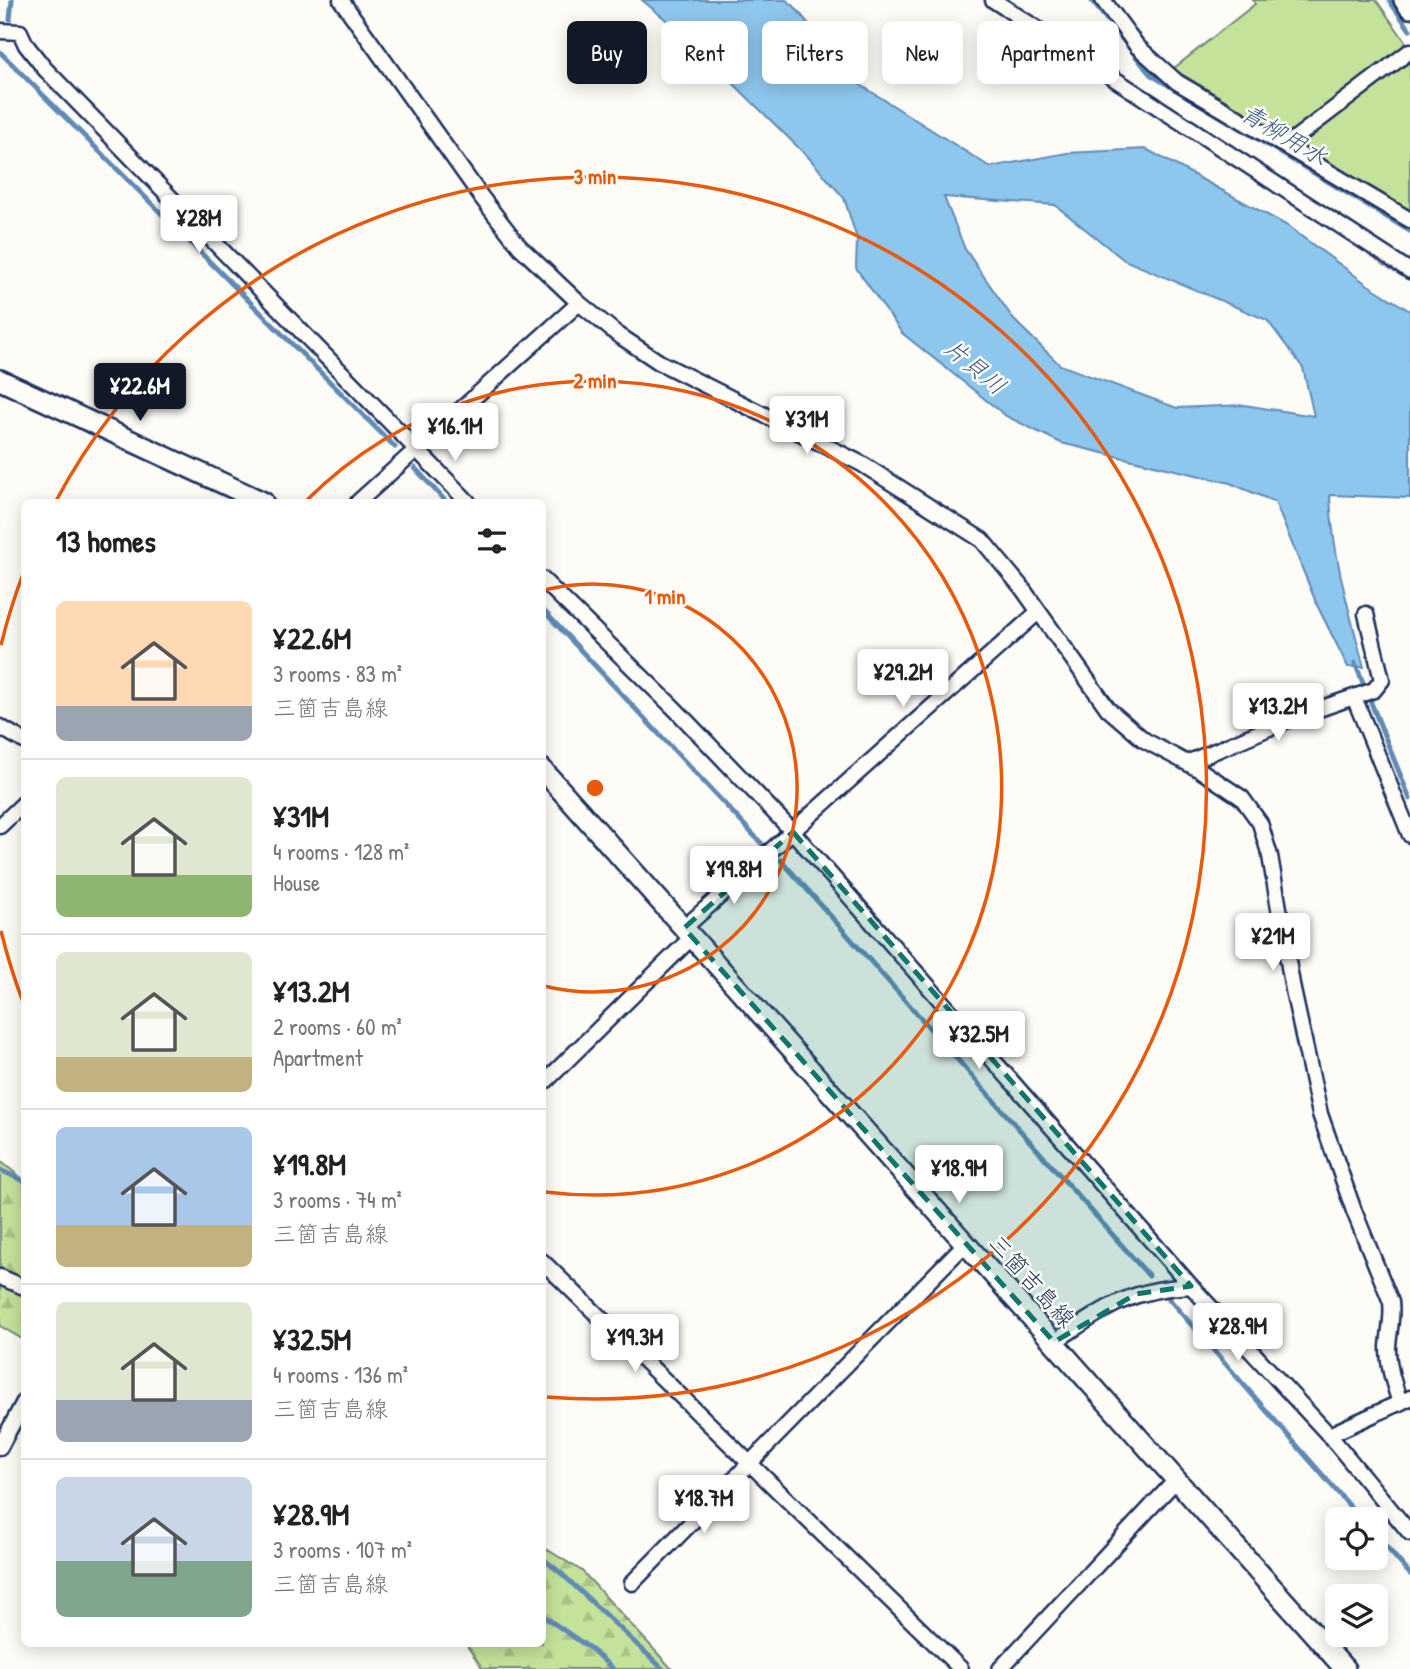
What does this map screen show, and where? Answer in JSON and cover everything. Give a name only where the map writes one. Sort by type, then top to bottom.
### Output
[{"type":"main road","points":[[1404,0],[1410,8]]},
{"type":"main road","points":[[0,380],[257,499]]},
{"type":"main road","name":"三箇吉島線","points":[[546,773],[1345,1669]]},
{"type":"street","points":[[341,0],[520,247],[579,303],[617,334],[659,362],[862,464],[982,540],[1021,588],[1108,709],[1143,740],[1187,763],[1242,798],[1260,823],[1270,856],[1293,990],[1320,1114],[1354,1211],[1391,1302],[1393,1318],[1388,1345],[1389,1366],[1405,1400],[1329,1435]]},
{"type":"street","points":[[993,0],[1410,271]]},
{"type":"street","points":[[1102,0],[1137,46],[1177,82],[1410,220]]},
{"type":"street","points":[[0,31],[20,32],[44,69],[465,499]]},
{"type":"street","points":[[1285,146],[1410,51]]},
{"type":"street","points":[[361,499],[579,303]]},
{"type":"street","points":[[546,583],[675,709],[793,832],[1191,1286],[1329,1435],[1410,1533]]},
{"type":"street","points":[[546,1080],[762,859],[1037,613]]},
{"type":"street","points":[[1187,763],[1290,719],[1374,690],[1382,680],[1366,614]]},
{"type":"street","points":[[1355,696],[1410,835]]},
{"type":"street","points":[[0,727],[21,739]]},
{"type":"street","points":[[0,826],[21,806]]},
{"type":"street","points":[[632,1583],[966,1243]]},
{"type":"street","points":[[546,1265],[961,1669]]},
{"type":"street","points":[[0,1277],[21,1286]]},
{"type":"street","points":[[1054,1342],[1108,1307],[1136,1294],[1191,1286]]},
{"type":"street","points":[[0,1447],[21,1408]]},
{"type":"street","points":[[1000,1669],[1176,1480]]},
{"type":"highlighted area","points":[[793,832],[1191,1286],[1136,1294],[1054,1342],[684,928]]},
{"type":"green space","points":[[1253,0],[1376,0],[1410,48],[1410,210],[1173,69],[1255,4]]},
{"type":"green space","points":[[0,1161],[21,1178],[21,1338],[0,1326]]},
{"type":"green space","points":[[546,1549],[582,1571],[672,1669],[483,1669],[468,1647],[546,1647]]},
{"type":"water","name":"片貝川","points":[[642,0],[786,0],[806,21],[762,21],[762,84],[859,84],[990,167],[1067,153],[1146,149],[1286,225],[1368,285],[1410,311],[1410,498],[1330,495],[1338,561],[1364,667],[1348,667],[1318,607],[1275,502],[1230,483],[1061,443],[1006,416],[902,333],[856,268],[857,239],[844,198],[810,159],[734,84],[748,84],[748,21],[667,21]],"holes":[[[944,197],[1055,205],[1124,260],[1267,320],[1303,368],[1314,416],[1244,405],[1177,408],[1060,365],[1014,320],[965,249]]]},
{"type":"waterway","points":[[10,19],[12,0]]},
{"type":"waterway","name":"青柳用水","points":[[1091,0],[1150,74],[1410,231]]},
{"type":"waterway","points":[[1389,0],[1410,30]]},
{"type":"waterway","points":[[0,52],[395,447]]},
{"type":"waterway","points":[[415,468],[443,499]]},
{"type":"waterway","points":[[546,613],[762,844]]},
{"type":"waterway","points":[[1355,663],[1410,799]]},
{"type":"waterway","points":[[781,860],[1149,1276]]},
{"type":"waterway","points":[[0,1170],[21,1180]]},
{"type":"waterway","points":[[1169,1299],[1351,1507]]},
{"type":"waterway","points":[[1388,1549],[1410,1574]]},
{"type":"waterway","points":[[546,1561],[663,1669]]},
{"type":"waterway","points":[[546,1618],[591,1649],[613,1669]]}]
